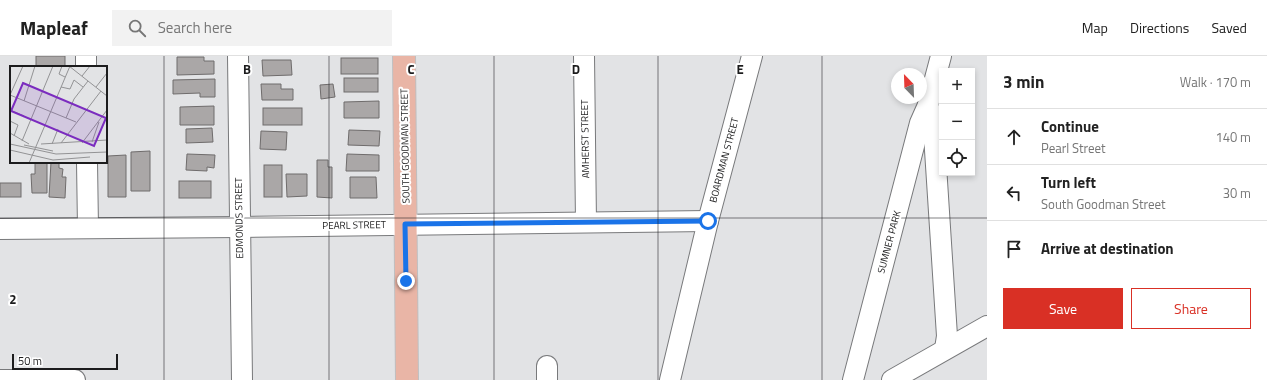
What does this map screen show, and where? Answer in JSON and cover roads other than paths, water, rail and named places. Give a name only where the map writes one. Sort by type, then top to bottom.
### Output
[{"type":"main road","name":"SOUTH GOODMAN STREET","points":[[404,56],[407,380]]},
{"type":"street","name":"EDMONDS STREET","points":[[238,56],[242,380]]},
{"type":"street","name":"AMHERST STREET","points":[[584,56],[586,222]]},
{"type":"street","name":"BOARDMAN STREET","points":[[670,380],[708,221],[752,56]]},
{"type":"street","name":"SUMNER PARK","points":[[853,380],[918,131],[928,105],[941,56]]},
{"type":"street","points":[[928,105],[933,119],[946,328],[945,349]]},
{"type":"street","points":[[87,163],[88,228]]},
{"type":"street","name":"PEARL STREET","points":[[0,229],[708,221]]},
{"type":"street","points":[[892,380],[987,326]]},
{"type":"street","points":[[0,380],[75,380]]}]
